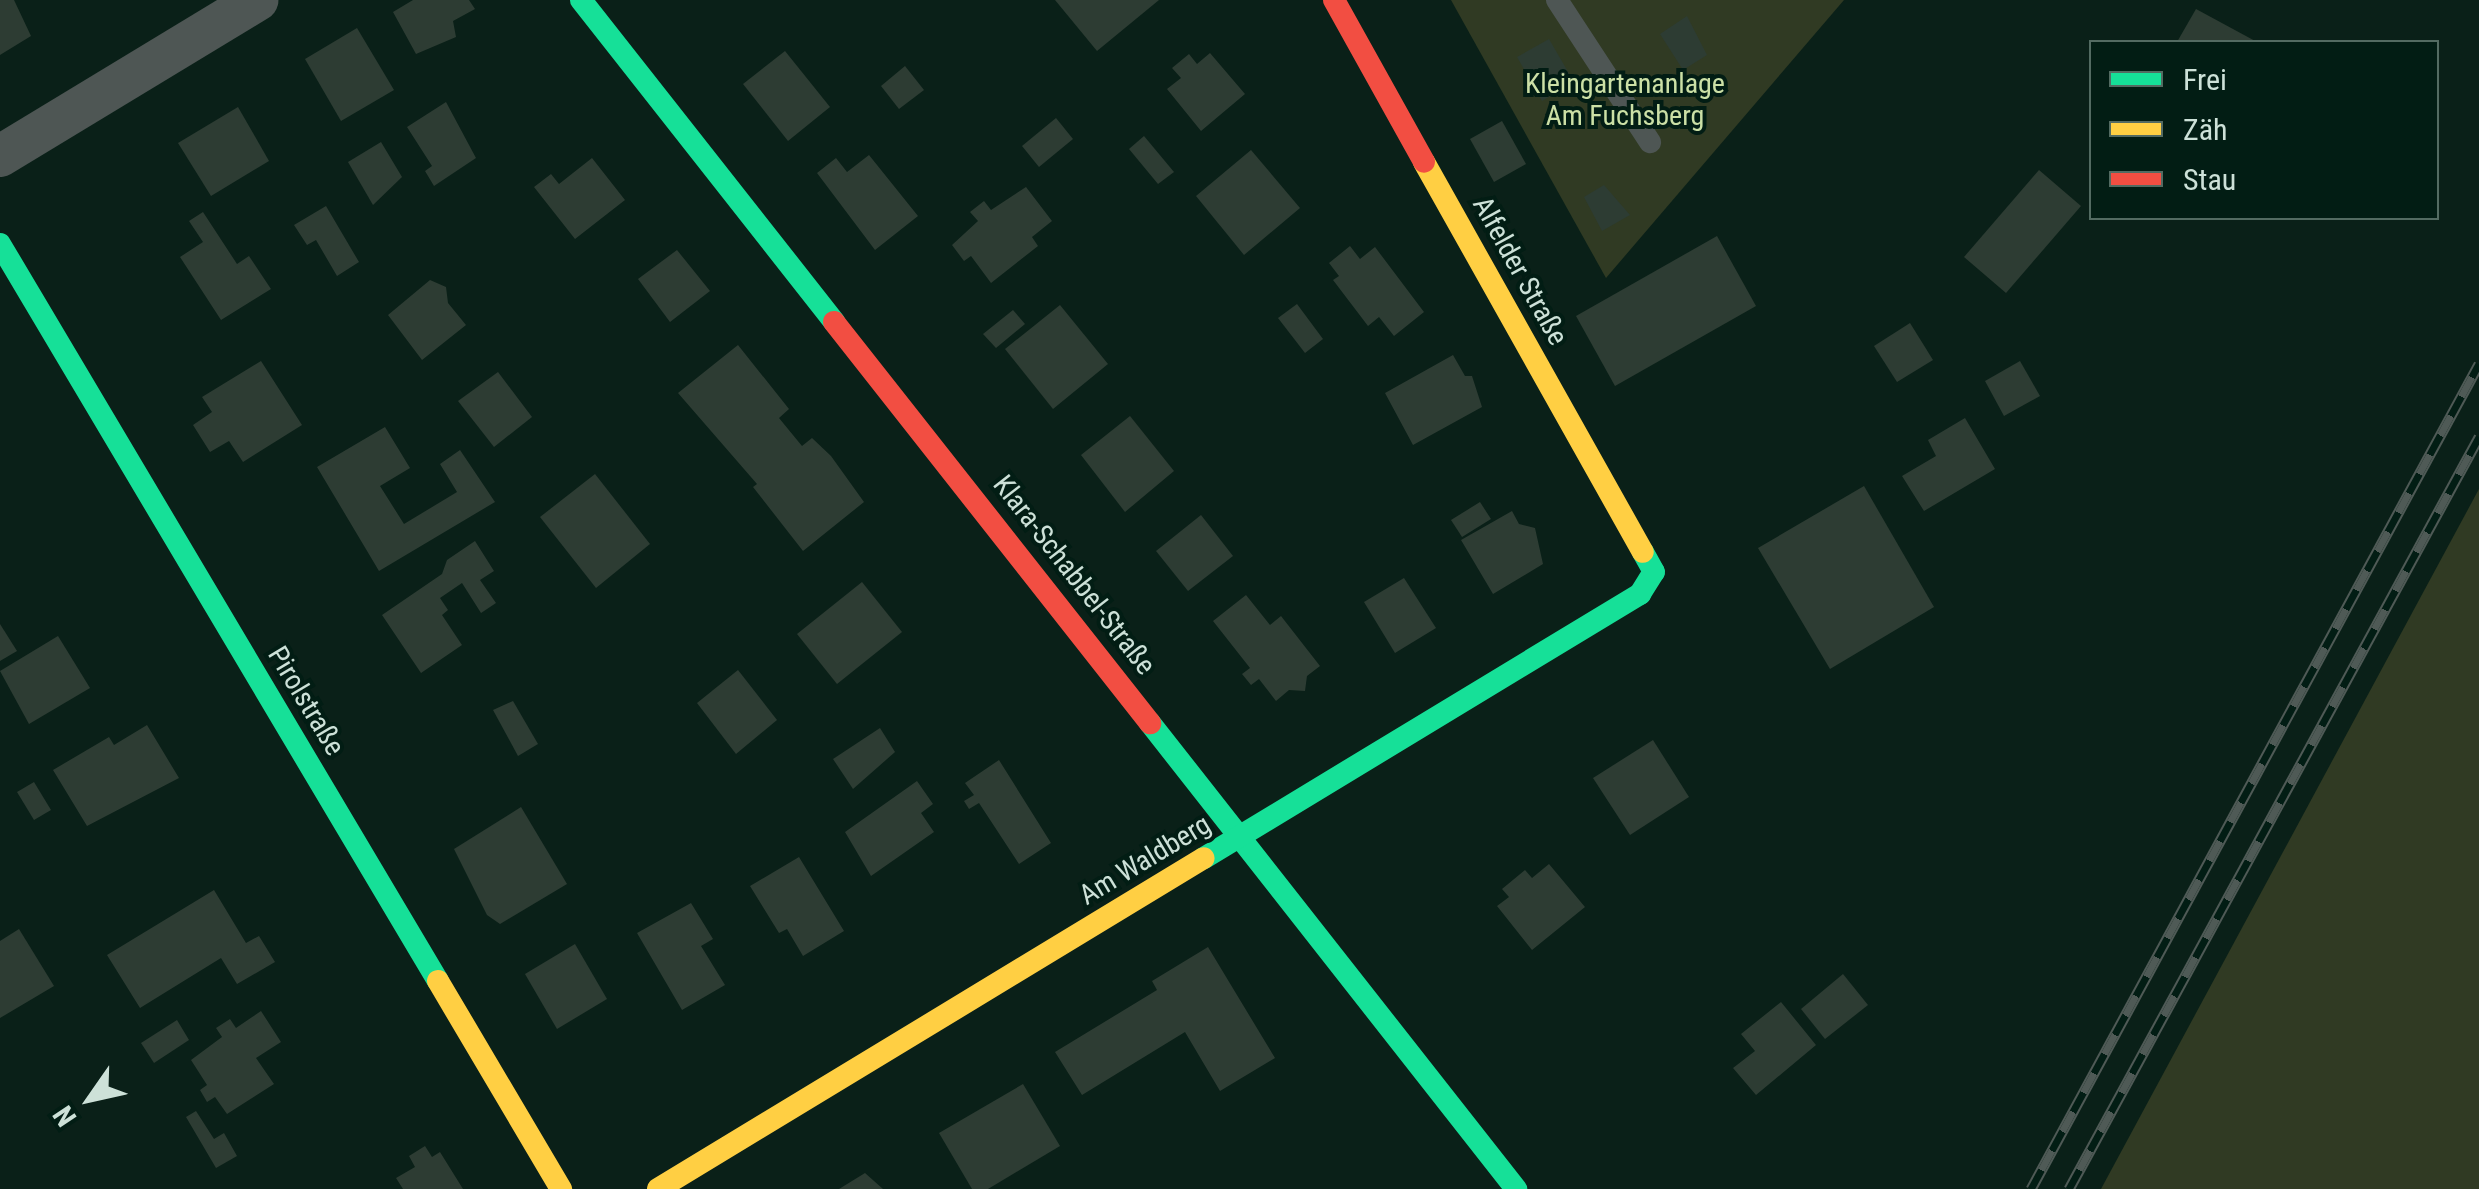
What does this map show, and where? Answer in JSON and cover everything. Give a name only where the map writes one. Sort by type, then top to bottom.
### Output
[{"type":"street","points":[[0,156],[258,0]]},
{"type":"street","name":"Klara-Schabbel-Straße","points":[[581,0],[1242,836],[1273,886],[1516,1189]]},
{"type":"street","name":"Alfelder Straße","points":[[1334,0],[1654,572]]},
{"type":"street","name":"Pirolstraße","points":[[0,244],[560,1189]]},
{"type":"street","name":"Am Waldberg","points":[[658,1189],[1640,594],[1654,572]]},
{"type":"lane","points":[[1557,0],[1650,142]]},
{"type":"green space","name":"Kleingartenanlage Am Fuchsberg","points":[[1451,0],[1844,0],[1606,278]]},
{"type":"green space","points":[[2479,489],[2479,1189],[2101,1189]]},
{"type":"building","points":[[0,0],[14,0],[31,36],[0,55]]},
{"type":"building","points":[[413,0],[469,0],[475,9],[453,21],[456,37],[416,54],[393,12]]},
{"type":"building","points":[[1055,0],[1159,0],[1097,51]]},
{"type":"building","points":[[2196,9],[2253,40],[2178,40]]},
{"type":"building","points":[[1687,16],[1707,55],[1683,70],[1660,34]]},
{"type":"building","points":[[357,28],[394,90],[341,121],[305,59]]},
{"type":"building","points":[[1549,39],[1574,82],[1542,101],[1517,57]]},
{"type":"building","points":[[785,51],[830,107],[788,141],[743,84]]},
{"type":"building","points":[[1210,53],[1245,94],[1201,131],[1167,89],[1181,78],[1172,68],[1189,54],[1197,64]]},
{"type":"building","points":[[905,66],[924,90],[899,109],[881,86]]},
{"type":"building","points":[[446,102],[476,158],[434,186],[425,171],[432,166],[407,127]]},
{"type":"building","points":[[238,107],[269,161],[211,196],[178,143]]},
{"type":"building","points":[[1056,118],[1073,139],[1039,167],[1022,146]]},
{"type":"building","points":[[1502,121],[1526,164],[1494,182],[1470,139]]},
{"type":"building","points":[[1144,136],[1174,172],[1158,184],[1129,149]]},
{"type":"building","points":[[381,142],[402,177],[373,205],[348,162]]},
{"type":"building","points":[[1251,150],[1300,208],[1244,255],[1196,196]]},
{"type":"building","points":[[869,155],[918,216],[875,250],[817,173],[836,158],[847,172]]},
{"type":"building","points":[[592,158],[625,200],[575,239],[534,187],[551,174],[559,184]]},
{"type":"building","points":[[2039,170],[2081,206],[2006,293],[1964,257]]},
{"type":"building","points":[[1604,185],[1630,215],[1602,231],[1584,197]]},
{"type":"building","points":[[1026,187],[1052,221],[1032,237],[1038,246],[991,283],[971,256],[964,261],[952,245],[978,221],[970,212],[984,201],[991,210]]},
{"type":"building","points":[[326,206],[359,262],[337,276],[316,240],[307,245],[294,225]]},
{"type":"building","points":[[203,212],[237,264],[249,256],[271,289],[221,320],[180,257],[203,242],[189,221]]},
{"type":"building","points":[[1717,236],[1756,306],[1615,386],[1576,316]]},
{"type":"building","points":[[1350,246],[1360,259],[1375,247],[1424,312],[1394,336],[1379,317],[1368,326],[1333,280],[1339,276],[1329,263]]},
{"type":"building","points":[[677,250],[710,291],[670,322],[638,279]]},
{"type":"building","points":[[430,280],[446,287],[448,303],[466,325],[422,360],[388,315]]},
{"type":"building","points":[[1297,304],[1323,339],[1305,353],[1278,318]]},
{"type":"building","points":[[1060,305],[1108,364],[1053,409],[1005,349]]},
{"type":"building","points":[[1013,310],[1025,324],[996,348],[983,334]]},
{"type":"building","points":[[1910,323],[1933,360],[1897,382],[1874,346]]},
{"type":"building","points":[[738,345],[789,409],[779,418],[802,446],[812,438],[831,456],[864,502],[803,551],[753,487],[757,484],[678,393]]},
{"type":"building","points":[[1453,355],[1465,376],[1472,376],[1482,407],[1413,445],[1385,393]]},
{"type":"building","points":[[261,361],[302,425],[243,462],[229,441],[210,452],[193,425],[212,412],[202,397]]},
{"type":"building","points":[[2020,361],[2040,396],[2004,416],[1985,381]]},
{"type":"building","points":[[498,372],[532,417],[494,447],[458,401]]},
{"type":"building","points":[[1130,416],[1174,471],[1125,512],[1081,455]]},
{"type":"building","points":[[1965,418],[1995,469],[1924,511],[1902,476],[1936,456],[1928,440]]},
{"type":"building","points":[[385,427],[410,468],[380,486],[404,524],[457,492],[440,464],[460,450],[495,502],[379,571],[317,467]]},
{"type":"building","points":[[595,474],[650,544],[596,588],[540,517]]},
{"type":"building","points":[[1864,486],[1934,607],[1830,669],[1758,548]]},
{"type":"building","points":[[1480,502],[1491,519],[1462,537],[1451,520]]},
{"type":"building","points":[[1512,511],[1519,524],[1535,528],[1543,564],[1493,594],[1461,540]]},
{"type":"building","points":[[1201,515],[1233,556],[1188,591],[1156,551]]},
{"type":"building","points":[[475,541],[494,571],[480,580],[496,603],[481,613],[462,583],[440,598],[448,610],[442,615],[462,645],[421,673],[382,615],[442,574],[447,560]]},
{"type":"building","points":[[1404,578],[1436,628],[1395,653],[1364,602]]},
{"type":"building","points":[[862,582],[902,632],[837,684],[797,634]]},
{"type":"building","points":[[1246,595],[1270,625],[1281,616],[1320,666],[1307,676],[1305,691],[1289,690],[1276,701],[1259,679],[1251,685],[1242,674],[1250,668],[1213,621]]},
{"type":"building","points":[[0,624],[17,651],[0,661]]},
{"type":"building","points":[[58,636],[90,688],[29,724],[0,671]]},
{"type":"building","points":[[738,670],[777,720],[736,754],[697,703]]},
{"type":"building","points":[[513,701],[538,744],[518,756],[493,710]]},
{"type":"building","points":[[147,725],[179,778],[87,826],[53,770],[109,737],[114,745]]},
{"type":"building","points":[[880,728],[895,752],[853,789],[833,759]]},
{"type":"building","points":[[1653,740],[1689,797],[1630,835],[1593,778]]},
{"type":"building","points":[[999,760],[1051,843],[1019,864],[979,803],[969,809],[964,801],[974,795],[965,783]]},
{"type":"building","points":[[917,781],[933,804],[921,813],[934,832],[871,876],[845,832]]},
{"type":"building","points":[[34,782],[51,810],[34,820],[17,792]]},
{"type":"building","points":[[521,807],[567,884],[500,924],[487,915],[454,849]]},
{"type":"building","points":[[799,857],[844,931],[803,956],[787,929],[779,933],[750,886]]},
{"type":"building","points":[[1549,864],[1585,907],[1532,950],[1497,906],[1509,897],[1502,889],[1525,870],[1532,878]]},
{"type":"building","points":[[214,890],[246,943],[259,936],[275,962],[237,984],[221,958],[140,1008],[107,955]]},
{"type":"building","points":[[691,903],[713,939],[701,946],[725,985],[682,1010],[637,933]]},
{"type":"building","points":[[19,929],[54,986],[0,1018],[0,941]]},
{"type":"building","points":[[575,944],[607,999],[557,1029],[525,974]]},
{"type":"building","points":[[1208,947],[1275,1058],[1220,1091],[1185,1032],[1082,1095],[1055,1052],[1157,990],[1152,981]]},
{"type":"building","points":[[1843,974],[1868,1005],[1825,1039],[1801,1009]]},
{"type":"building","points":[[1781,1002],[1816,1045],[1756,1095],[1733,1068],[1755,1051],[1741,1034]]},
{"type":"building","points":[[261,1011],[281,1042],[256,1058],[274,1084],[227,1114],[215,1097],[207,1102],[200,1090],[207,1085],[191,1060],[222,1037],[216,1028],[230,1019],[236,1028]]},
{"type":"building","points":[[177,1020],[189,1040],[154,1063],[141,1043]]},
{"type":"building","points":[[1023,1084],[1060,1146],[988,1189],[972,1189],[939,1133]]},
{"type":"building","points":[[196,1111],[214,1139],[224,1133],[237,1156],[216,1168],[186,1117]]},
{"type":"building","points":[[425,1146],[432,1157],[440,1152],[463,1189],[403,1189],[396,1178],[415,1167],[409,1156]]},
{"type":"building","points":[[865,1173],[883,1189],[839,1189]]},
{"type":"railway","points":[[2031,1189],[2479,364]]},
{"type":"railway","points":[[2069,1189],[2479,437]]},
{"type":"traffic: fast","points":[[581,0],[834,322]]},
{"type":"traffic: fast","points":[[0,244],[438,981]]},
{"type":"traffic: fast","points":[[1204,858],[1640,594],[1654,572],[1643,552]]},
{"type":"traffic: fast","points":[[1150,723],[1516,1189]]},
{"type":"traffic: slow","points":[[1424,162],[1643,552]]},
{"type":"traffic: slow","points":[[658,1189],[1204,858]]},
{"type":"traffic: slow","points":[[438,981],[561,1189]]},
{"type":"traffic: jam","points":[[1334,0],[1424,162]]},
{"type":"traffic: jam","points":[[834,322],[1150,723]]}]
